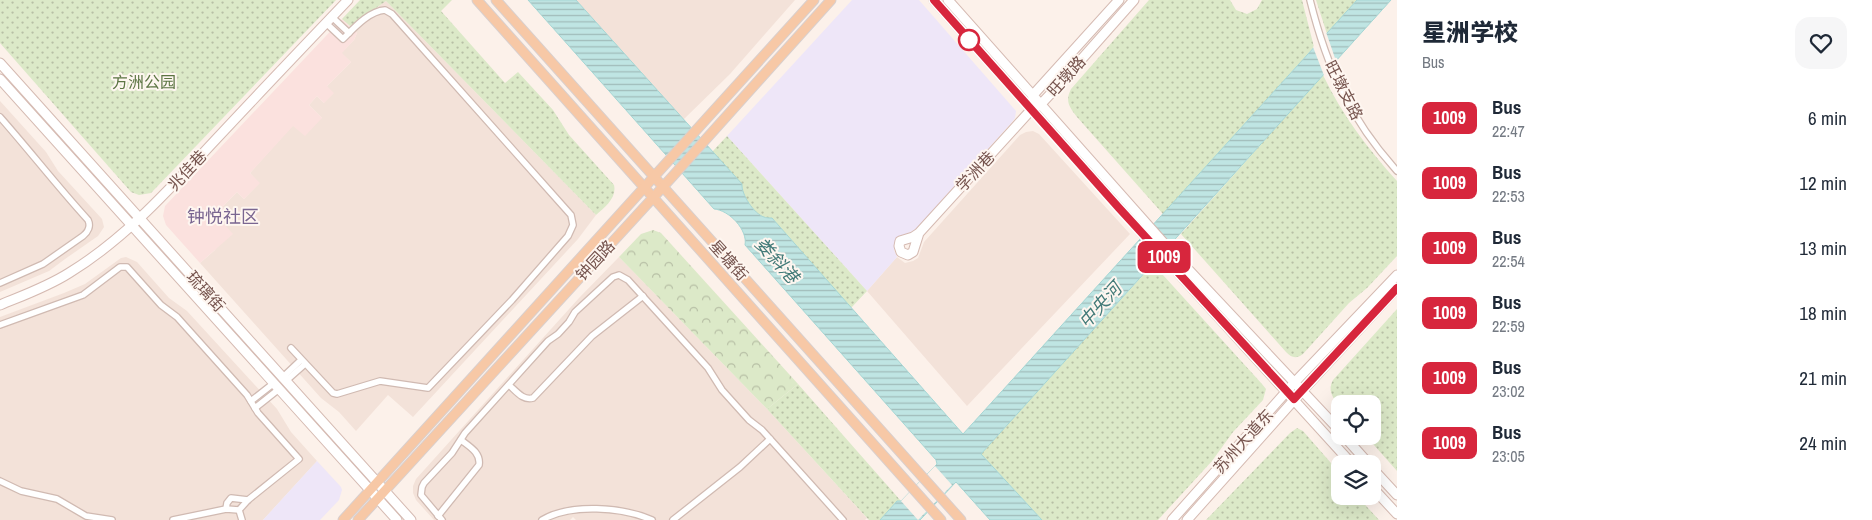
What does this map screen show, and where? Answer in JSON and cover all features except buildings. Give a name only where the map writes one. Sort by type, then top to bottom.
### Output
[{"type":"main road","name":"兆佳巷","points":[[0,305],[39,289],[69,273],[105,249],[141,218],[348,0]]},
{"type":"main road","name":"星塘街","points":[[477,0],[941,520]]},
{"type":"main road","name":"星塘街","points":[[496,0],[961,520]]},
{"type":"main road","name":"钟园路","points":[[343,520],[814,0]]},
{"type":"main road","name":"钟园路","points":[[358,520],[653,198],[831,0]]},
{"type":"main road","points":[[934,0],[1143,234],[1166,252],[1331,422]]},
{"type":"main road","points":[[948,0],[1150,227],[1166,252],[1344,455]]},
{"type":"main road","name":"旺墩路","points":[[1031,110],[1033,95],[1119,0]]},
{"type":"main road","name":"旺墩路","points":[[1031,110],[1041,104],[1134,0]]},
{"type":"main road","name":"琉璃街","points":[[0,63],[378,481],[411,520]]},
{"type":"main road","name":"琉璃街","points":[[0,79],[397,520]]},
{"type":"main road","name":"学洲巷","points":[[919,232],[1031,110]]},
{"type":"main road","name":"苏州大道东","points":[[1172,520],[1294,383],[1397,275]]},
{"type":"main road","name":"苏州大道东","points":[[1187,520],[1294,399],[1397,288]]},
{"type":"main road","points":[[1352,445],[1361,455]]},
{"type":"main road","points":[[1381,478],[1397,495]]},
{"type":"main road","points":[[1381,497],[1397,514]]},
{"type":"street","name":"旺墩支路","points":[[1310,0],[1331,70],[1356,117],[1382,154],[1397,170]]},
{"type":"street","points":[[291,348],[329,390],[338,394],[380,381],[428,388],[512,300],[568,236],[573,224],[571,215],[392,14],[385,10],[377,11],[361,22],[343,39],[329,20]]},
{"type":"street","points":[[329,20],[349,33]]},
{"type":"street","points":[[0,117],[37,159],[49,177],[88,220],[89,226],[83,236],[43,264],[0,283]]},
{"type":"street","points":[[0,326],[83,295],[120,267],[127,267],[161,305],[177,317],[247,395],[255,408],[299,459],[248,500],[239,510]]},
{"type":"street","points":[[461,440],[478,454],[480,466],[440,518],[423,498],[420,491],[422,487],[452,453],[461,440],[508,385],[548,341],[569,322],[575,312],[615,275],[625,277],[708,368],[722,390],[749,420],[770,439],[843,520]]},
{"type":"street","points":[[508,385],[523,397],[527,399],[533,398],[592,336],[643,296]]},
{"type":"street","points":[[285,378],[303,362]]},
{"type":"street","points":[[251,401],[277,386]]},
{"type":"street","points":[[255,408],[277,386]]},
{"type":"street","points":[[673,520],[740,467],[770,439]]},
{"type":"street","points":[[0,481],[20,491],[57,499],[86,516],[112,520]]},
{"type":"street","points":[[226,508],[227,502],[231,498],[248,500]]},
{"type":"street","points":[[173,520],[226,508],[239,510]]},
{"type":"street","points":[[542,520],[556,513],[593,509],[633,513],[652,520]]},
{"type":"street","points":[[239,510],[242,520]]},
{"type":"shaded area","points":[[576,0],[795,0],[730,74],[683,120]]},
{"type":"shaded area","points":[[852,0],[919,0],[1016,111],[1012,122],[916,229],[899,238],[894,250],[897,257],[867,291],[727,136]]},
{"type":"shaded area","points":[[386,1],[596,215],[578,239],[413,417],[388,395],[356,431],[339,412],[321,398],[200,263],[215,250],[224,224],[223,206],[237,192],[244,199],[259,183],[250,173],[293,125],[322,118],[309,105],[317,96],[324,103],[327,86],[351,62],[341,53],[354,40],[357,33],[350,26]]},
{"type":"shaded area","points":[[342,19],[357,33],[354,40],[342,53],[351,62],[327,86],[334,93],[324,103],[317,96],[309,105],[322,118],[305,136],[293,126],[250,173],[260,183],[244,199],[237,192],[223,206],[224,224],[233,234],[200,263],[166,225],[163,216],[165,206]]},
{"type":"shaded area","points":[[0,101],[46,152],[58,171],[102,219],[104,227],[98,236],[49,271],[0,292]]},
{"type":"shaded area","points":[[1033,131],[1039,134],[1130,234],[967,406],[867,291],[897,257],[905,263],[918,258],[924,242],[1020,135]]},
{"type":"shaded area","points":[[126,257],[137,262],[169,298],[187,311],[277,409],[291,432],[317,461],[263,520],[0,520],[0,317],[85,284],[121,258]]},
{"type":"shaded area","points":[[619,257],[767,409],[867,518],[865,520],[576,520],[573,517],[570,520],[434,520],[416,500],[413,486],[416,479],[579,298]]},
{"type":"shaded area","points":[[317,461],[341,487],[339,500],[320,520],[263,520]]},
{"type":"green space","name":"方洲公园","points":[[0,0],[336,0],[151,193],[139,195],[131,192],[0,43]]},
{"type":"green space","points":[[360,0],[452,0],[441,11],[505,83],[518,72],[553,110],[569,135],[614,185],[614,194],[610,202],[596,215],[386,1],[350,26],[342,19]]},
{"type":"green space","points":[[1149,0],[1230,0],[1236,10],[1247,14],[1257,9],[1262,0],[1302,0],[1314,47],[1163,214],[1077,117],[1070,107],[1068,100],[1071,89]]},
{"type":"green space","points":[[1316,0],[1357,0],[1327,34]]},
{"type":"green space","points":[[1323,75],[1330,90],[1356,131],[1397,181],[1397,256],[1367,288],[1349,303],[1303,354],[1294,357],[1286,352],[1181,234]]},
{"type":"green space","points":[[727,136],[867,291],[851,308],[772,218],[760,215],[752,208],[746,198],[742,184],[712,152]]},
{"type":"green space","points":[[653,230],[661,233],[798,384],[767,409],[619,257],[641,234]]},
{"type":"green space","points":[[1153,264],[1262,384],[1266,389],[1263,400],[1233,432],[1212,461],[1158,520],[1042,520],[981,454]]},
{"type":"green space","points":[[1397,309],[1397,471],[1374,445],[1381,445],[1381,395],[1332,395],[1331,384]]},
{"type":"green space","points":[[798,384],[901,501],[897,501],[880,520],[869,520],[767,409]]},
{"type":"green space","points":[[1297,428],[1303,431],[1331,463],[1331,505],[1365,505],[1379,520],[1206,520]]},
{"type":"water","points":[[528,0],[576,0],[742,184],[746,198],[752,208],[766,218],[772,218],[963,434],[1357,0],[1391,0],[981,454],[1042,520],[990,520],[956,482],[920,520],[880,520],[897,501],[901,501],[937,464],[936,460],[745,245],[744,233],[736,222],[726,213],[714,209]]},
{"type":"pier","points":[[1326,32],[1337,64],[1325,78],[1313,47]]},
{"type":"pier","points":[[935,466],[952,485],[918,520],[901,501]]},
{"type":"bus line","name":"1009","points":[[934,0],[1119,208],[1294,399],[1397,288]]},
{"type":"district","name":"钟悦社区","points":[[223,216]]},
{"type":"water label","name":"娄斜港","points":[[777,260]]},
{"type":"water label","name":"中央河","points":[[1100,305]]}]
